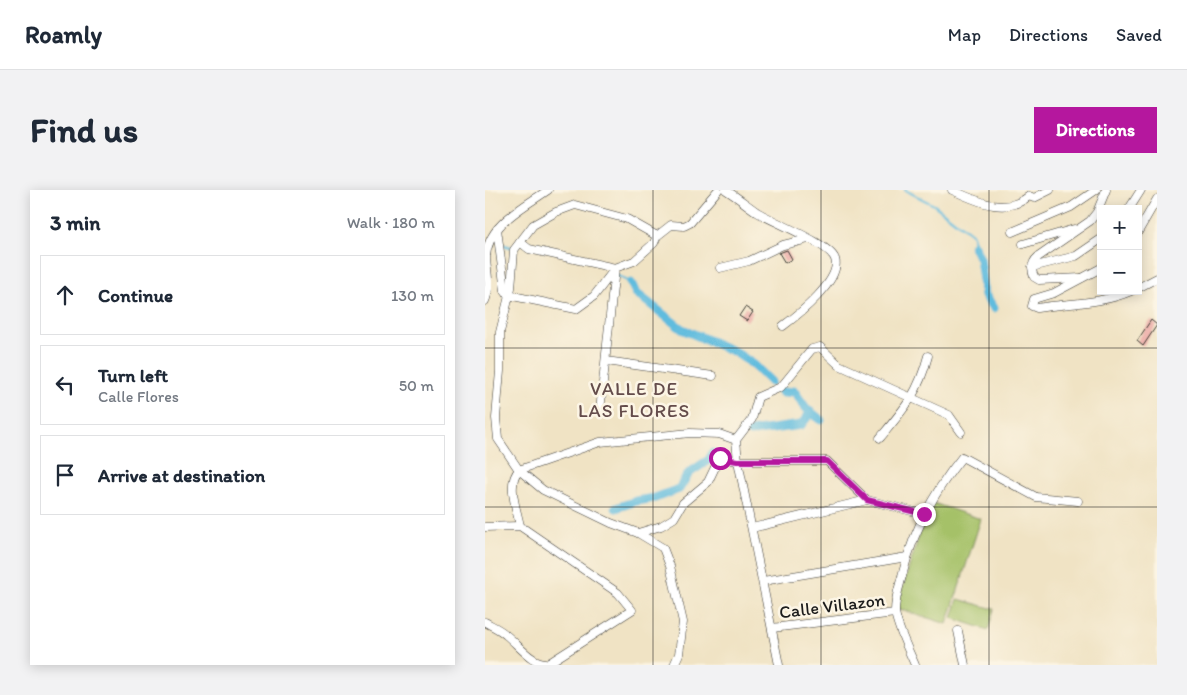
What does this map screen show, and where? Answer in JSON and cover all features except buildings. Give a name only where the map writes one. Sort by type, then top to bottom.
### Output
[{"type":"street","points":[[485,301],[489,288],[487,245],[497,229],[517,212],[549,190]]},
{"type":"street","points":[[520,242],[529,249],[615,268],[634,261],[654,244],[657,236],[671,225],[684,226],[689,223],[718,190]]},
{"type":"street","points":[[726,190],[759,213],[808,239],[835,257],[836,262],[822,292],[783,326]]},
{"type":"street","points":[[951,190],[988,204],[1005,207],[1014,206],[1029,193],[1034,198],[1050,190]]},
{"type":"street","points":[[1012,232],[1071,207],[1096,190]]},
{"type":"street","points":[[1083,278],[1039,280],[1033,277],[1032,267],[1038,257],[1081,227],[1097,212],[1106,190]]},
{"type":"street","points":[[1132,205],[1141,190]]},
{"type":"street","points":[[1142,225],[1157,199]]},
{"type":"street","points":[[657,236],[627,219],[575,205],[541,219],[533,225],[520,242],[513,256],[511,288],[500,332],[500,370],[496,418],[498,439],[519,470],[543,490],[555,498],[611,524],[638,533],[663,548],[670,566],[683,622],[679,654],[674,665]]},
{"type":"street","points":[[1023,244],[1081,227]]},
{"type":"street","points":[[497,229],[505,291],[508,296],[576,309],[594,296],[615,268]]},
{"type":"street","points":[[720,268],[749,261],[783,245],[808,239]]},
{"type":"street","points":[[1032,267],[1076,256],[1097,242]]},
{"type":"street","points":[[600,410],[615,268]]},
{"type":"street","points":[[1097,270],[1054,293],[1034,299],[1031,306],[1037,308],[1088,303],[1122,295]]},
{"type":"street","points":[[1142,286],[1157,278]]},
{"type":"street","points":[[779,665],[738,461],[736,440],[752,419],[758,398],[781,386],[812,349],[820,347],[839,366],[949,415],[961,432]]},
{"type":"street","points":[[880,438],[912,400],[928,356]]},
{"type":"street","points":[[606,361],[713,376]]},
{"type":"street","points":[[520,526],[513,488],[513,478],[519,470],[600,442],[691,433],[719,434],[736,440]]},
{"type":"street","points":[[915,665],[895,613],[896,600],[907,557],[924,514],[940,484],[961,456],[1036,497],[1078,501]]},
{"type":"street","points":[[638,533],[661,526],[674,518],[683,503],[708,482],[720,458],[738,461],[827,461],[867,500]]},
{"type":"street","points":[[752,528],[867,500],[924,514]]},
{"type":"street","points":[[485,527],[520,526],[618,593],[632,610],[549,663],[542,664],[505,633],[485,622]]},
{"type":"street","points":[[763,580],[907,557]]},
{"type":"street","name":"Calle Villazon","points":[[772,628],[895,613]]},
{"type":"street","points":[[958,632],[965,665]]},
{"type":"green space","points":[[930,502],[981,519],[947,624],[896,608]]},
{"type":"green space","points":[[958,599],[994,609],[988,630],[952,618]]},
{"type":"waterway","points":[[905,190],[934,205],[973,235],[974,246]]},
{"type":"waterway","points":[[504,245],[511,247]]},
{"type":"waterway","points":[[974,246],[980,259],[985,295],[994,308]]},
{"type":"waterway","points":[[618,276],[631,283]]},
{"type":"waterway","points":[[631,283],[636,293],[682,329],[735,352],[754,365],[771,382]]},
{"type":"waterway","points":[[781,391],[783,393],[794,391],[806,408],[821,420]]},
{"type":"waterway","points":[[750,432],[801,425],[808,416],[813,414]]},
{"type":"waterway","points":[[616,508],[636,501],[655,498],[679,489],[689,473],[710,459],[712,453]]},
{"type":"district","name":"VALLE DE LAS FLORES","points":[[634,399]]},
{"type":"route","points":[[720,458],[737,461],[827,461],[867,500],[924,514]]}]
